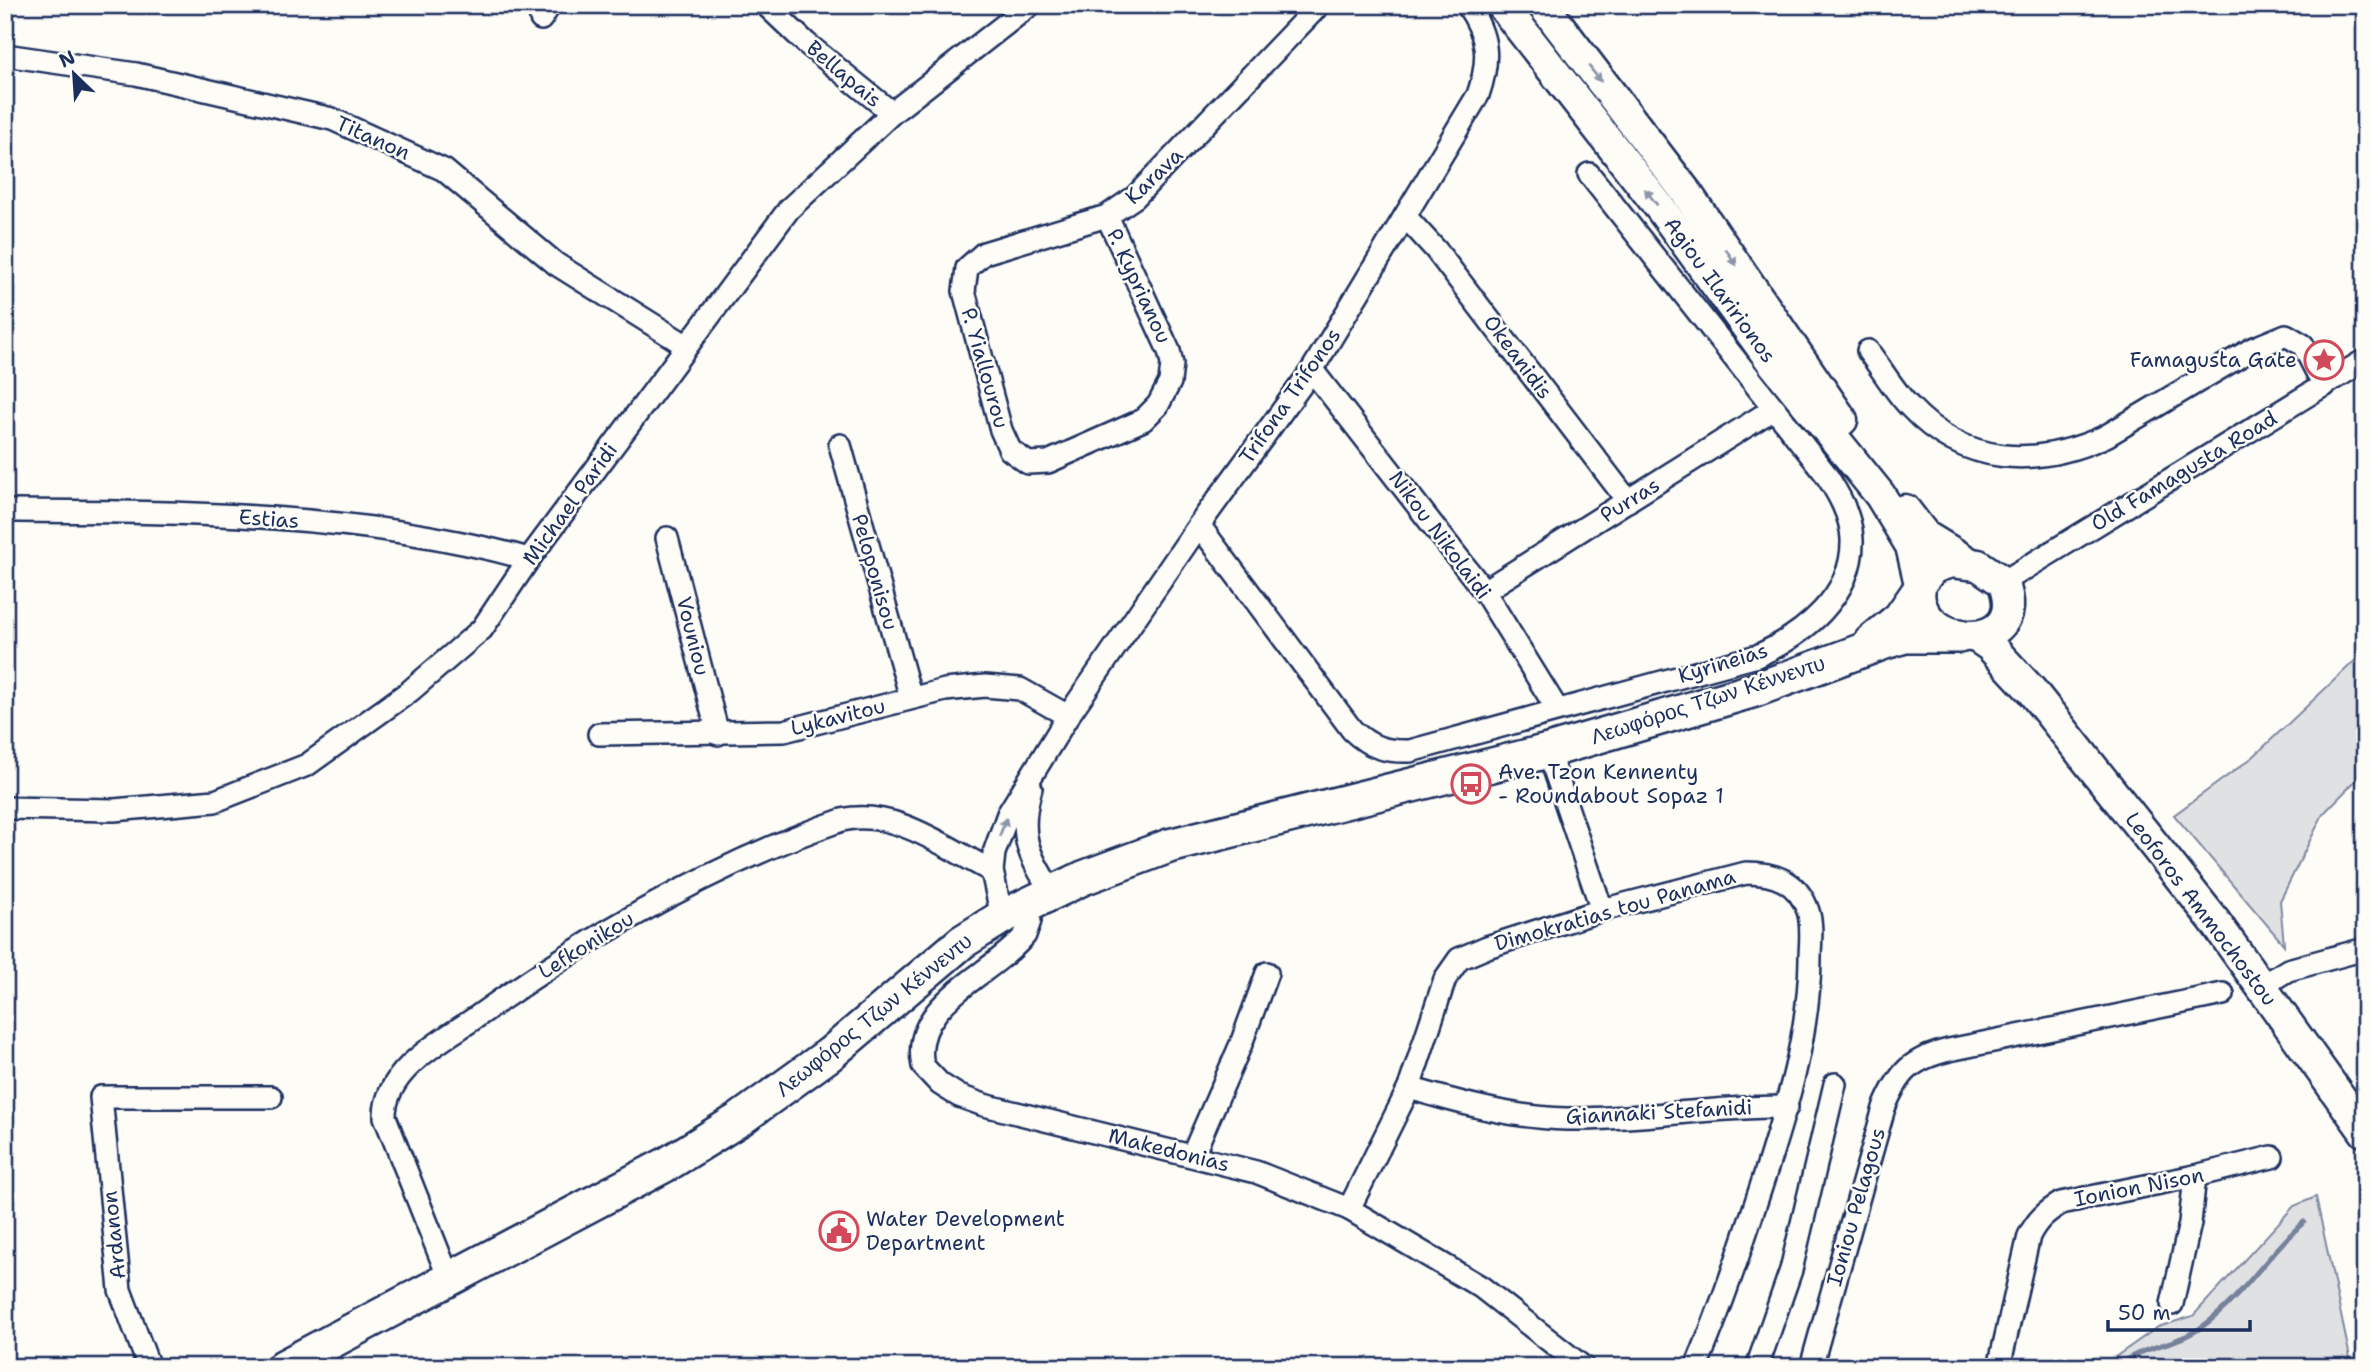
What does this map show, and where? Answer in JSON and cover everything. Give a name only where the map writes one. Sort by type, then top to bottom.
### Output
[{"type":"main road","name":"Agiou Ilaririonos","points":[[1502,5],[1661,209],[1770,359],[1880,495],[1911,546],[1919,588]]},
{"type":"main road","name":"Agiou Ilaririonos","points":[[1554,10],[1686,192],[1910,517],[1938,546],[1971,564]]},
{"type":"main road","points":[[1943,564],[1971,564],[1986,568],[2005,594],[2000,624],[1968,637],[1905,636],[1864,648],[1900,618],[1933,568],[1943,564]]},
{"type":"main road","points":[[1919,588],[1927,616],[1937,625],[1968,637]]},
{"type":"main road","name":"Leoforos Ammochostou","points":[[2005,594],[2012,646],[2031,690]]},
{"type":"main road","name":"Leoforos Ammochostou","points":[[1968,637],[1990,646],[2031,690],[2213,919],[2365,1132]]},
{"type":"main road","name":"Λεωφόρος Τζων Κέννεντυ","points":[[284,1367],[669,1163],[740,1119],[830,1054],[942,957],[1012,912],[1052,892],[1169,846],[1548,751],[1755,690],[1864,648]]},
{"type":"street","name":"Bellapais","points":[[766,5],[892,113]]},
{"type":"street","name":"Michael Paridi","points":[[5,808],[114,810],[215,801],[307,765],[410,691],[482,629],[529,559],[789,209],[892,113],[1030,5]]},
{"type":"street","name":"Karava","points":[[964,291],[968,268],[984,253],[1107,216],[1152,182],[1238,87],[1319,5]]},
{"type":"street","name":"Trifona Trifonos","points":[[1012,912],[992,871],[994,853],[1008,814],[1068,716],[1199,525],[1312,370],[1478,95],[1484,78],[1487,41],[1467,5]]},
{"type":"street","points":[[1534,49],[1554,10]]},
{"type":"street","name":"Titanon","points":[[5,55],[136,74],[332,119],[444,170],[556,264],[687,346]]},
{"type":"street","name":"Kyrineias","points":[[1199,525],[1344,721],[1367,743],[1392,752],[1410,751],[1757,656],[1798,633],[1830,602],[1846,571],[1850,553],[1848,522],[1842,501],[1825,474],[1774,408],[1589,174]]},
{"type":"street","name":"P. Kyprianou","points":[[1007,445],[1021,460],[1036,464],[1048,462],[1143,420],[1163,397],[1172,372],[1169,351],[1107,216]]},
{"type":"street","name":"Okeanidis","points":[[1405,216],[1436,250],[1628,501]]},
{"type":"street","name":"P. Yiallourou","points":[[964,291],[1007,445]]},
{"type":"street","points":[[1868,351],[1908,406],[1928,425],[1978,452],[2010,457],[2034,458],[2058,454],[2106,436],[2272,338],[2286,335],[2303,345],[2324,386]]},
{"type":"street","name":"Old Famagusta Road","points":[[2005,594],[2365,360]]},
{"type":"street","name":"Nikou Nikolaidi","points":[[1312,370],[1485,591],[1558,709]]},
{"type":"street","name":"Purras","points":[[1485,591],[1774,408]]},
{"type":"street","name":"Peloponisou","points":[[840,445],[911,698]]},
{"type":"street","name":"Estias","points":[[5,511],[155,512],[356,524],[472,543],[529,559]]},
{"type":"street","name":"Vouniou","points":[[667,538],[718,734]]},
{"type":"street","name":"Lykavitou","points":[[599,734],[784,731],[946,690],[1008,687],[1034,695],[1068,716]]},
{"type":"street","points":[[1548,751],[1602,910]]},
{"type":"street","name":"Trifona Trifonos","points":[[1037,769],[1025,811],[1025,834],[1029,853],[1052,892]]},
{"type":"street","name":"Lefkonikou","points":[[450,1281],[385,1118],[386,1102],[391,1090],[416,1060],[518,988],[620,922],[733,866],[842,820],[858,817],[887,819],[992,871]]},
{"type":"street","name":"Dimokratias tou Panama","points":[[1349,1209],[1409,1088],[1451,966],[1479,949],[1602,910],[1746,873],[1766,873],[1783,878],[1804,902],[1810,921],[1805,1032],[1787,1107],[1725,1297],[1696,1367]]},
{"type":"street","name":"Makedonias","points":[[1012,912],[1030,921],[1020,941],[948,1001],[928,1023],[920,1045],[923,1066],[940,1084],[959,1096],[984,1105],[1193,1154],[1256,1172],[1349,1209],[1482,1287],[1583,1367]]},
{"type":"street","points":[[2260,987],[2288,971],[2365,949]]},
{"type":"street","points":[[1193,1154],[1251,1021],[1268,973]]},
{"type":"street","name":"Ioniou Pelagous","points":[[1811,1367],[1884,1108],[1903,1072],[1920,1059],[1949,1049],[2223,994]]},
{"type":"street","points":[[1757,1367],[1791,1270],[1835,1084]]},
{"type":"street","name":"Giannaki Stefanidi","points":[[1409,1088],[1499,1111],[1564,1119],[1743,1107],[1787,1107]]},
{"type":"street","name":"Ardanon","points":[[149,1367],[120,1290],[102,1097],[271,1097]]},
{"type":"street","name":"Ionion Nison","points":[[1999,1367],[2029,1236],[2041,1216],[2061,1203],[2195,1176],[2272,1157]]},
{"type":"street","points":[[2172,1304],[2190,1223],[2195,1176]]},
{"type":"shaded area","points":[[2365,651],[2365,771],[2323,814],[2280,901],[2284,945],[2174,815],[2253,757]]},
{"type":"shaded area","points":[[2316,1197],[2352,1367],[2101,1367],[2158,1327],[2193,1316],[2294,1206]]},
{"type":"waterway","points":[[2116,1367],[2136,1354],[2182,1338],[2203,1326],[2230,1302],[2304,1222]]},
{"type":"place","name":"Famagusta Gate","points":[[2324,360]]},
{"type":"place","name":"Ave. Tzon Kennenty - Roundabout Sopaz 1","points":[[1471,784]]},
{"type":"place","name":"Water Development Department","points":[[839,1231]]}]
